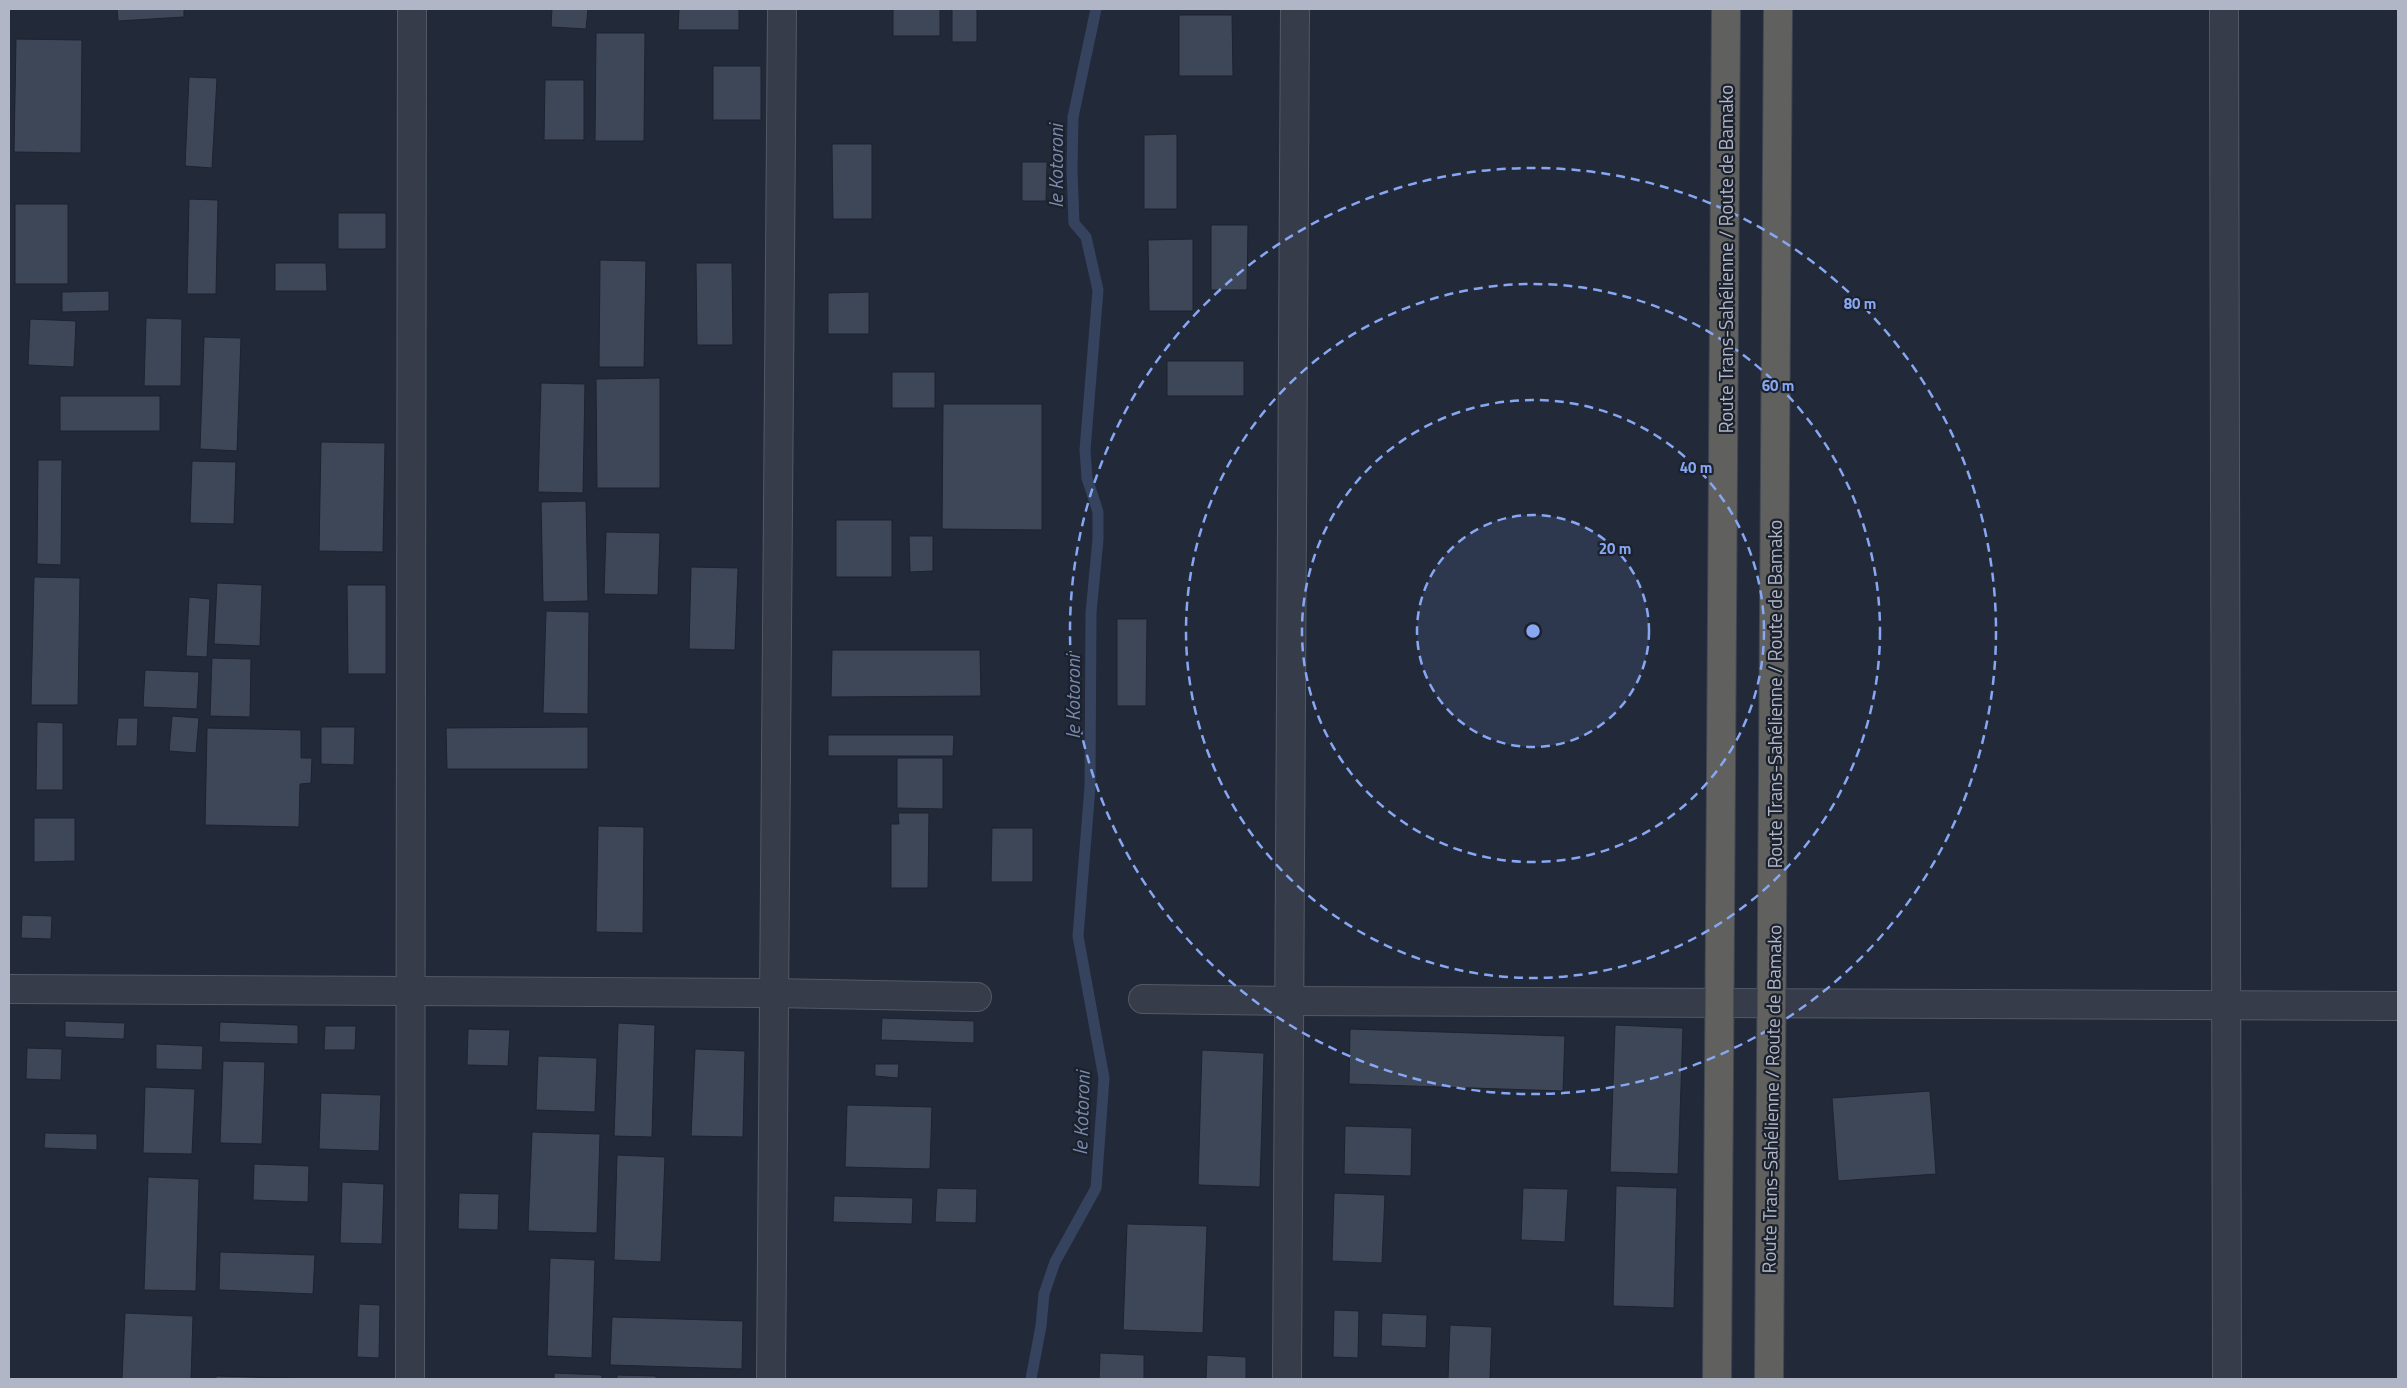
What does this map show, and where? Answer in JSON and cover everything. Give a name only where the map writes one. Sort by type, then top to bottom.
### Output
[{"type":"highway","name":"Route Trans-Sahélienne / Route de Bamako","points":[[1717,1379],[1726,9]]},
{"type":"highway","name":"Route Trans-Sahélienne / Route de Bamako","points":[[1769,1379],[1778,9]]},
{"type":"street","points":[[410,1379],[412,9]]},
{"type":"street","points":[[771,1379],[782,9]]},
{"type":"street","points":[[1287,1379],[1295,9]]},
{"type":"street","points":[[2224,9],[2227,1379]]},
{"type":"street","points":[[9,989],[773,993],[977,997]]},
{"type":"street","points":[[1143,999],[2398,1006]]},
{"type":"building","points":[[117,9],[184,9],[184,17],[118,21]]},
{"type":"building","points":[[552,9],[588,9],[586,29],[551,27]]},
{"type":"building","points":[[679,9],[739,9],[739,30],[678,30]]},
{"type":"building","points":[[893,9],[940,9],[940,36],[893,36]]},
{"type":"building","points":[[952,9],[977,9],[977,42],[952,42]]},
{"type":"building","points":[[1179,15],[1232,15],[1233,76],[1179,76]]},
{"type":"building","points":[[596,33],[645,33],[644,141],[595,141]]},
{"type":"building","points":[[16,39],[82,40],[81,153],[14,152]]},
{"type":"building","points":[[713,66],[761,66],[761,120],[713,120]]},
{"type":"building","points":[[189,77],[217,78],[212,168],[185,166]]},
{"type":"building","points":[[545,80],[584,80],[584,140],[544,140]]},
{"type":"building","points":[[1177,134],[1177,209],[1144,209],[1144,135]]},
{"type":"building","points":[[832,144],[872,144],[872,219],[833,219]]},
{"type":"building","points":[[1022,162],[1047,162],[1046,201],[1022,201]]},
{"type":"building","points":[[189,199],[218,200],[216,294],[187,294]]},
{"type":"building","points":[[15,204],[68,204],[68,284],[15,284]]},
{"type":"building","points":[[338,213],[386,213],[386,249],[338,249]]},
{"type":"building","points":[[1211,225],[1248,225],[1247,290],[1211,290]]},
{"type":"building","points":[[1193,239],[1193,311],[1149,311],[1148,240]]},
{"type":"building","points":[[600,260],[646,261],[644,367],[599,367]]},
{"type":"building","points":[[275,263],[326,263],[327,291],[275,291]]},
{"type":"building","points":[[696,263],[732,263],[733,345],[697,345]]},
{"type":"building","points":[[109,291],[109,311],[62,312],[62,292]]},
{"type":"building","points":[[869,292],[869,334],[828,334],[828,293]]},
{"type":"building","points":[[146,318],[182,319],[181,386],[144,386]]},
{"type":"building","points":[[30,319],[76,321],[74,367],[28,365]]},
{"type":"building","points":[[204,337],[241,338],[237,451],[200,449]]},
{"type":"building","points":[[1167,361],[1244,361],[1244,396],[1167,396]]},
{"type":"building","points":[[892,372],[935,372],[935,408],[892,408]]},
{"type":"building","points":[[660,378],[660,488],[597,488],[596,379]]},
{"type":"building","points":[[541,383],[585,384],[583,493],[538,492]]},
{"type":"building","points":[[60,396],[160,396],[160,431],[60,431]]},
{"type":"building","points":[[943,404],[1042,404],[1042,530],[942,529]]},
{"type":"building","points":[[321,442],[385,443],[383,552],[319,551]]},
{"type":"building","points":[[38,460],[62,460],[61,565],[37,564]]},
{"type":"building","points":[[192,461],[236,462],[234,524],[190,523]]},
{"type":"building","points":[[586,501],[588,601],[543,602],[541,502]]},
{"type":"building","points":[[836,520],[892,520],[892,577],[836,577]]},
{"type":"building","points":[[606,532],[660,533],[658,595],[604,594]]},
{"type":"building","points":[[909,536],[933,536],[933,571],[910,572]]},
{"type":"building","points":[[691,567],[738,568],[735,650],[689,649]]},
{"type":"building","points":[[34,577],[80,578],[78,705],[31,705]]},
{"type":"building","points":[[217,583],[262,585],[260,646],[214,644]]},
{"type":"building","points":[[347,585],[386,585],[386,674],[348,674]]},
{"type":"building","points":[[189,597],[210,599],[207,657],[186,656]]},
{"type":"building","points":[[546,611],[589,612],[588,714],[543,713]]},
{"type":"building","points":[[1117,619],[1147,619],[1146,706],[1117,706]]},
{"type":"building","points":[[832,650],[980,650],[981,696],[831,697]]},
{"type":"building","points":[[212,658],[251,659],[250,717],[210,716]]},
{"type":"building","points":[[145,670],[199,672],[197,709],[143,707]]},
{"type":"building","points":[[172,716],[199,718],[196,753],[169,751]]},
{"type":"building","points":[[118,718],[138,718],[137,746],[116,746]]},
{"type":"building","points":[[37,722],[63,723],[63,790],[36,790]]},
{"type":"building","points":[[321,727],[355,727],[354,765],[321,764]]},
{"type":"building","points":[[588,727],[588,769],[447,769],[446,728]]},
{"type":"building","points":[[207,728],[301,730],[301,758],[312,758],[311,783],[300,784],[299,827],[205,825]]},
{"type":"building","points":[[828,735],[954,735],[953,756],[828,756]]},
{"type":"building","points":[[897,758],[943,758],[943,809],[897,808]]},
{"type":"building","points":[[898,813],[929,813],[928,888],[891,888],[891,824],[899,824]]},
{"type":"building","points":[[34,818],[75,818],[75,861],[34,862]]},
{"type":"building","points":[[598,826],[644,827],[643,933],[596,932]]},
{"type":"building","points":[[992,828],[1033,828],[1033,882],[991,882]]},
{"type":"building","points":[[22,915],[52,916],[51,939],[21,938]]},
{"type":"building","points":[[882,1018],[974,1021],[974,1043],[881,1040]]},
{"type":"building","points":[[65,1021],[125,1023],[124,1039],[65,1037]]},
{"type":"building","points":[[220,1022],[298,1025],[298,1044],[219,1042]]},
{"type":"building","points":[[618,1023],[655,1025],[652,1137],[614,1136]]},
{"type":"building","points":[[1615,1025],[1683,1028],[1678,1174],[1610,1172]]},
{"type":"building","points":[[325,1026],[356,1026],[355,1050],[324,1050]]},
{"type":"building","points":[[468,1029],[510,1030],[508,1066],[467,1065]]},
{"type":"building","points":[[1350,1029],[1565,1036],[1563,1091],[1349,1084]]},
{"type":"building","points":[[156,1044],[203,1046],[202,1070],[156,1069]]},
{"type":"building","points":[[27,1048],[62,1049],[61,1080],[26,1079]]},
{"type":"building","points":[[695,1049],[745,1051],[743,1137],[691,1136]]},
{"type":"building","points":[[1202,1050],[1264,1053],[1260,1187],[1198,1185]]},
{"type":"building","points":[[538,1056],[597,1058],[595,1112],[536,1110]]},
{"type":"building","points":[[223,1061],[265,1062],[262,1144],[220,1143]]},
{"type":"building","points":[[875,1064],[899,1064],[898,1078],[875,1076]]},
{"type":"building","points":[[145,1087],[195,1089],[192,1154],[143,1153]]},
{"type":"building","points":[[1930,1091],[1936,1174],[1838,1181],[1832,1098]]},
{"type":"building","points":[[321,1093],[381,1095],[379,1151],[319,1149]]},
{"type":"building","points":[[847,1105],[932,1107],[930,1169],[845,1167]]},
{"type":"building","points":[[1345,1126],[1412,1128],[1411,1176],[1344,1174]]},
{"type":"building","points":[[532,1132],[600,1134],[597,1233],[528,1231]]},
{"type":"building","points":[[45,1133],[97,1134],[97,1150],[44,1148]]},
{"type":"building","points":[[617,1155],[665,1157],[661,1262],[614,1260]]},
{"type":"building","points":[[254,1164],[309,1166],[308,1202],[253,1200]]},
{"type":"building","points":[[148,1177],[199,1179],[196,1291],[144,1290]]},
{"type":"building","points":[[342,1182],[384,1184],[382,1244],[340,1243]]},
{"type":"building","points":[[1616,1186],[1677,1188],[1674,1308],[1613,1306]]},
{"type":"building","points":[[937,1188],[977,1189],[976,1223],[935,1222]]},
{"type":"building","points":[[1523,1188],[1568,1189],[1565,1242],[1521,1240]]},
{"type":"building","points":[[459,1193],[499,1194],[498,1230],[458,1229]]},
{"type":"building","points":[[1334,1193],[1385,1195],[1382,1263],[1332,1261]]},
{"type":"building","points":[[834,1196],[913,1198],[912,1224],[833,1222]]},
{"type":"building","points":[[1127,1224],[1207,1226],[1203,1333],[1123,1330]]},
{"type":"building","points":[[220,1252],[315,1255],[313,1294],[219,1290]]},
{"type":"building","points":[[550,1258],[595,1260],[592,1358],[547,1356]]},
{"type":"building","points":[[359,1304],[380,1305],[379,1358],[357,1357]]},
{"type":"building","points":[[1334,1310],[1359,1311],[1358,1358],[1333,1357]]},
{"type":"building","points":[[125,1313],[193,1316],[191,1379],[122,1379]]},
{"type":"building","points":[[1382,1313],[1427,1315],[1426,1348],[1381,1346]]},
{"type":"building","points":[[612,1317],[743,1321],[742,1369],[610,1365]]},
{"type":"building","points":[[1450,1325],[1492,1327],[1490,1379],[1448,1379]]},
{"type":"building","points":[[1100,1353],[1144,1355],[1144,1379],[1099,1379]]},
{"type":"building","points":[[1207,1355],[1246,1357],[1246,1379],[1206,1379]]},
{"type":"building","points":[[554,1373],[602,1375],[602,1379],[554,1379]]},
{"type":"building","points":[[617,1375],[656,1376],[656,1379],[617,1379]]},
{"type":"building","points":[[216,1376],[316,1379],[216,1379]]},
{"type":"waterway","name":"le Kotoroni","points":[[1031,1379],[1041,1326],[1044,1294],[1055,1262],[1096,1188],[1104,1078],[1078,936],[1090,787],[1091,613],[1098,539],[1098,512],[1087,478],[1085,450],[1098,290],[1086,237],[1074,223],[1072,170],[1073,117],[1096,9]]}]
